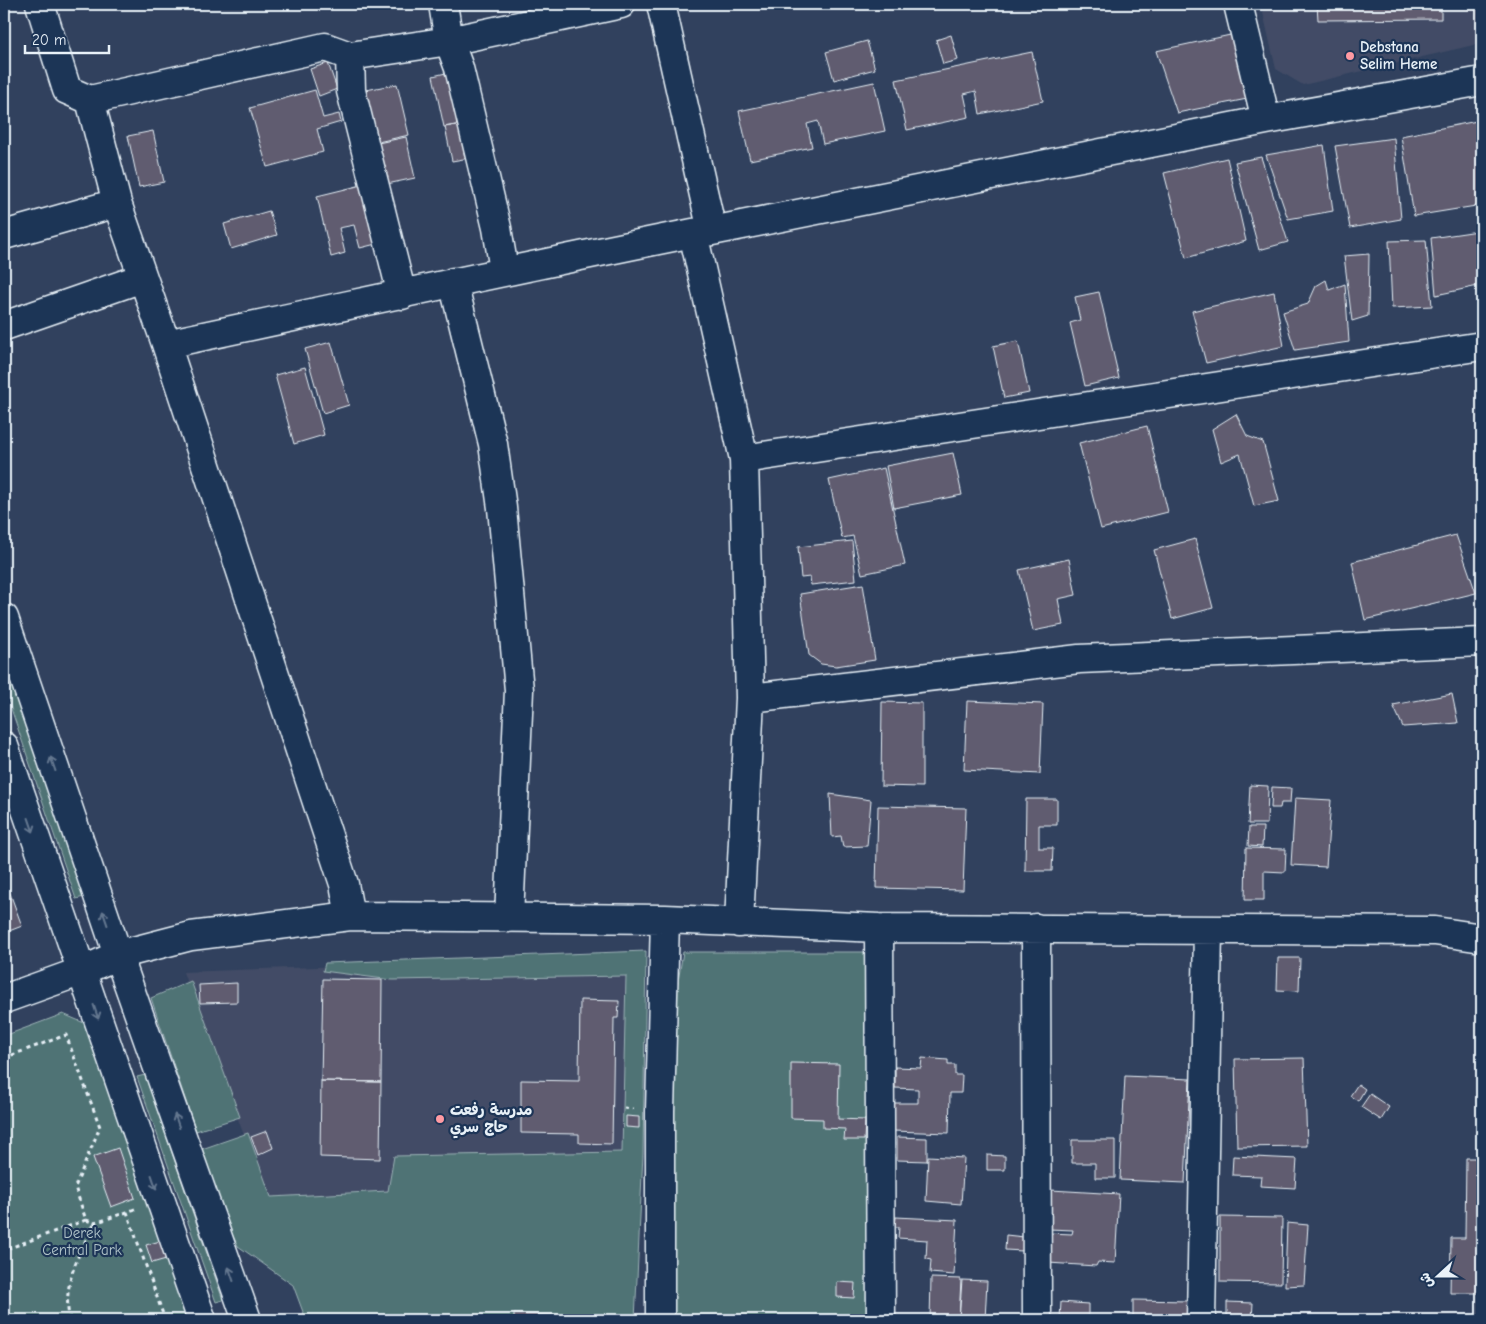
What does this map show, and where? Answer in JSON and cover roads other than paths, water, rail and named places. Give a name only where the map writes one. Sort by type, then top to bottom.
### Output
[{"type":"street","points":[[40,4],[67,90],[90,100],[326,47],[350,56],[449,41],[622,4]]},
{"type":"street","points":[[443,4],[449,41],[459,68],[497,228],[504,270]]},
{"type":"street","points":[[661,4],[744,459],[750,698],[739,923]]},
{"type":"street","points":[[1238,4],[1266,120]]},
{"type":"street","points":[[350,56],[350,90],[402,295]]},
{"type":"street","points":[[166,344],[402,295],[504,270],[1266,120],[1482,80]]},
{"type":"street","points":[[90,100],[117,203],[166,344],[344,884],[350,916]]},
{"type":"street","points":[[4,235],[117,203]]},
{"type":"street","points":[[4,326],[142,278]]},
{"type":"street","points":[[453,282],[493,444],[502,508],[519,690],[509,918]]},
{"type":"street","points":[[744,459],[1482,346]]},
{"type":"street","points":[[4,618],[118,955],[245,1314],[209,1320]]},
{"type":"street","points":[[750,698],[1079,658],[1482,642]]},
{"type":"street","points":[[4,746],[202,1320]]},
{"type":"street","points":[[4,999],[82,971],[118,955],[191,936],[350,916],[666,919],[879,928],[1435,931],[1482,938]]},
{"type":"street","points":[[660,1320],[660,1111],[666,919]]},
{"type":"street","points":[[879,928],[881,1320]]},
{"type":"street","points":[[1036,928],[1038,1320]]},
{"type":"street","points":[[1201,1320],[1208,930]]},
{"type":"place","name":"Debstana Selim Heme","points":[[1350,56]]},
{"type":"place","name":"مدرسة رفعت حاج سري","points":[[440,1119]]},
{"type":"park label","name":"Derek Central Park","points":[[82,1242]]}]
